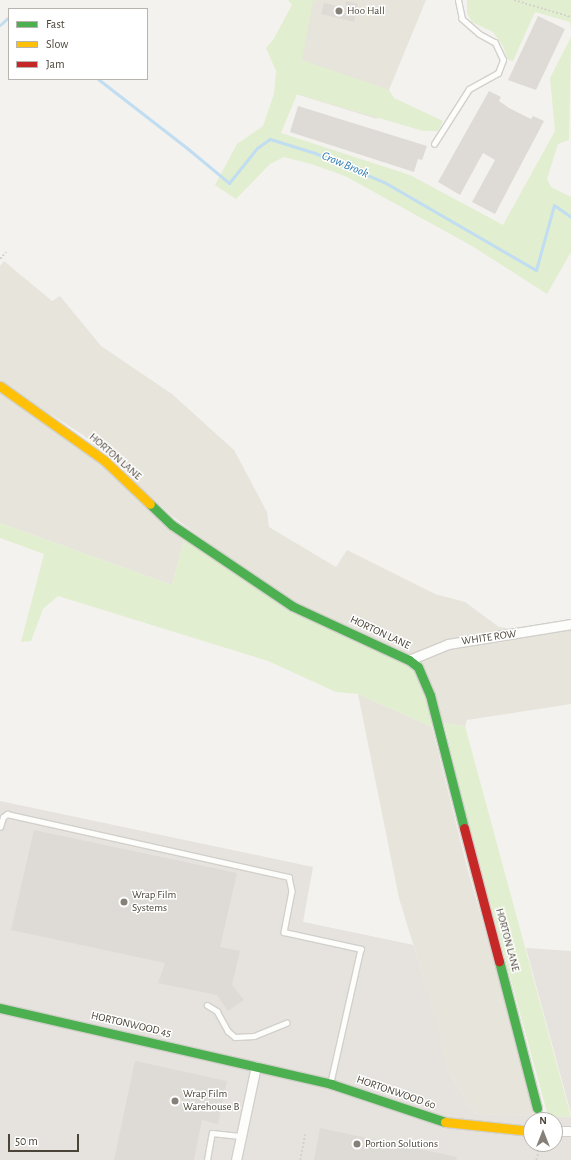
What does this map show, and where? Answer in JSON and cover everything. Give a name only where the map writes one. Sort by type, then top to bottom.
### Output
[{"type":"street","name":"HORTON LANE","points":[[0,386],[105,461],[172,525],[214,554],[292,606],[409,660],[418,667],[430,695],[537,1108]]},
{"type":"street","name":"WHITE ROW","points":[[409,660],[448,644],[571,624]]},
{"type":"street","name":"HORTONWOOD 45","points":[[0,1008],[256,1066]]},
{"type":"street","name":"HORTONWOOD 60","points":[[256,1066],[331,1084],[447,1123],[523,1130]]},
{"type":"street","points":[[236,1160],[256,1066]]},
{"type":"lane","points":[[434,144],[469,89],[498,73],[503,60],[495,43],[479,34],[462,19],[458,0]]},
{"type":"lane","points":[[0,827],[3,817],[7,814],[289,877],[292,891],[284,932],[362,949],[331,1084]]},
{"type":"lane","points":[[207,1004],[217,1011],[231,1035],[235,1037],[250,1038],[286,1023]]},
{"type":"lane","points":[[207,1160],[212,1133],[242,1136]]},
{"type":"path","points":[[514,0],[571,17]]},
{"type":"path","points":[[0,259],[6,252]]},
{"type":"path","points":[[300,1160],[304,1134]]},
{"type":"shaded area","points":[[310,0],[426,0],[377,119],[283,90]]},
{"type":"shaded area","points":[[4,261],[52,301],[60,296],[101,346],[172,394],[234,450],[267,512],[269,527],[336,567],[347,550],[435,594],[465,602],[499,627],[513,629],[571,620],[571,704],[467,720],[465,726],[437,722],[292,606],[184,540],[172,585],[0,523],[0,266]],"holes":[[[47,412],[83,435],[171,515],[212,546],[172,525]]]},
{"type":"shaded area","points":[[358,694],[432,727],[467,867],[529,1084],[533,1112],[523,1112],[523,1116],[477,1114],[469,1106],[447,1069],[437,1023],[399,898]]},
{"type":"shaded area","points":[[0,801],[313,867],[303,922],[413,945],[437,1023],[447,1069],[469,1106],[477,1114],[523,1115],[523,1152],[563,1152],[563,1117],[571,1117],[571,1160],[0,1160]]},
{"type":"shaded area","points":[[303,922],[413,945],[437,1023],[447,1069],[286,1030],[286,1001],[281,985],[272,979],[269,952],[277,924]]},
{"type":"shaded area","points":[[526,948],[571,951],[571,1114]]},
{"type":"shaded area","points":[[276,1086],[283,1088],[282,1094],[290,1096],[287,1111],[301,1114],[297,1132],[304,1133],[299,1160],[253,1160],[267,1092],[275,1093]]},
{"type":"shaded area","points":[[218,1144],[226,1146],[222,1160],[214,1160]]},
{"type":"green space","points":[[288,0],[320,0],[313,1],[302,60],[389,90],[394,98],[443,121],[438,131],[423,131],[297,94],[281,133],[410,175],[503,225],[555,131],[550,78],[571,37],[569,140],[558,144],[547,179],[551,187],[571,197],[571,252],[547,294],[472,246],[345,176],[311,164],[284,157],[270,164],[236,199],[215,185],[237,144],[263,126],[274,94],[276,71],[266,48],[273,40],[292,5]]},
{"type":"green space","points":[[467,0],[571,0],[571,29],[570,22],[535,12],[513,61],[508,60],[503,46],[493,32],[472,22],[467,13]]},
{"type":"green space","points":[[0,523],[172,585],[184,540],[412,668],[422,683],[432,727],[358,694],[336,692],[268,661],[58,596],[43,609],[31,641],[21,642],[44,554],[0,538]]},
{"type":"green space","points":[[444,723],[465,726],[571,1117],[563,1117],[563,1112],[547,1112],[467,819]]},
{"type":"building","name":"Hoo Hall","points":[[346,1],[358,4],[354,22],[321,14],[324,3],[345,8]]},
{"type":"building","points":[[538,16],[565,29],[536,90],[508,80]]},
{"type":"building","points":[[489,91],[501,97],[499,101],[509,108],[531,119],[533,116],[544,121],[495,214],[472,202],[495,160],[483,153],[460,195],[438,182]]},
{"type":"building","points":[[298,106],[427,146],[422,160],[418,159],[414,172],[290,132]]},
{"type":"building","name":"Wrap Film Systems","points":[[34,830],[237,873],[220,947],[240,951],[232,985],[244,1000],[228,1011],[217,995],[158,983],[165,963],[11,930]]},
{"type":"building","name":"Wrap Film Warehouse B","points":[[135,1061],[227,1081],[218,1124],[202,1120],[194,1160],[114,1160]]},
{"type":"building","name":"Portion Solutions","points":[[320,1128],[457,1157],[456,1160],[314,1160]]},
{"type":"waterway","name":"Crow Brook","points":[[0,25],[8,18]]},
{"type":"waterway","name":"Crow Brook","points":[[99,80],[187,148],[229,183],[257,148],[270,139],[315,153],[384,182],[536,270],[554,205],[571,217]]},
{"type":"traffic: fast","points":[[150,504],[172,525],[292,606],[409,660],[418,667],[430,695],[464,828]]},
{"type":"traffic: fast","points":[[499,961],[537,1108]]},
{"type":"traffic: fast","points":[[0,1008],[331,1084],[445,1122]]},
{"type":"traffic: slow","points":[[0,386],[105,461],[150,504]]},
{"type":"traffic: slow","points":[[445,1122],[523,1130]]},
{"type":"traffic: jam","points":[[464,828],[499,961]]},
{"type":"place","name":"Hoo Hall","points":[[339,11]]},
{"type":"place","name":"Wrap Film Systems","points":[[124,902]]},
{"type":"place","name":"Wrap Film Warehouse B","points":[[175,1101]]},
{"type":"place","name":"Portion Solutions","points":[[357,1144]]}]
